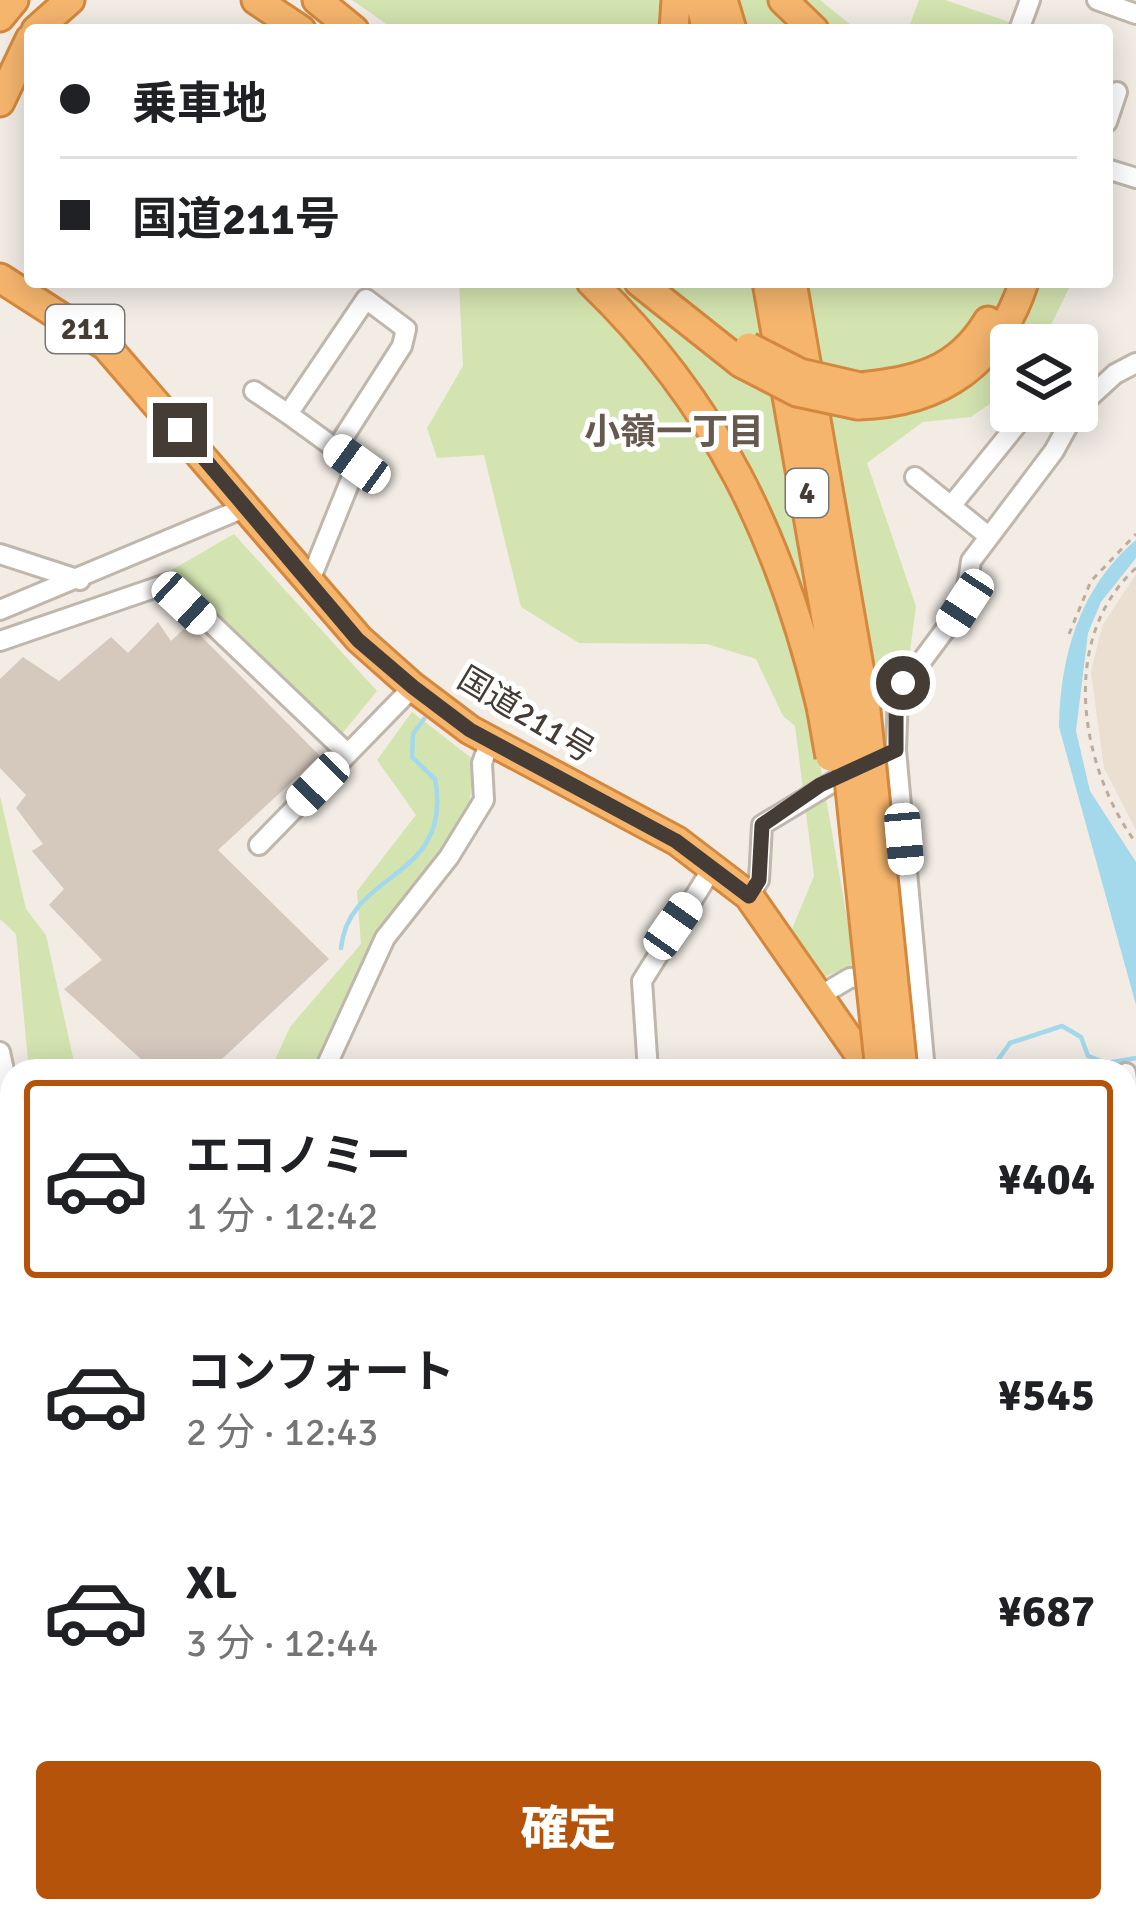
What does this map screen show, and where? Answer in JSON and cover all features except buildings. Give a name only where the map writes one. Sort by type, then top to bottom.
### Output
[{"type":"highway","points":[[0,17],[14,0]]},
{"type":"highway","points":[[43,24],[70,0]]},
{"type":"highway","points":[[256,0],[295,24]]},
{"type":"highway","points":[[276,0],[299,24]]},
{"type":"highway","points":[[317,0],[347,24]]},
{"type":"highway","points":[[783,0],[808,24]]},
{"type":"highway","points":[[0,102],[24,52]]},
{"type":"highway","points":[[0,256],[24,278]]},
{"type":"highway","name":"国道211号","points":[[0,278],[106,346],[358,640],[413,687],[490,741],[676,841],[749,896],[867,1059]]},
{"type":"highway","points":[[38,288],[84,320],[106,346]]},
{"type":"highway","points":[[597,288],[683,382],[721,441],[842,704]]},
{"type":"highway","points":[[648,288],[745,355],[859,396],[914,400],[974,368],[1005,328],[1022,288]]},
{"type":"highway","points":[[674,288],[745,355]]},
{"type":"highway","name":"4","points":[[768,288],[901,1059]]},
{"type":"highway","name":"4","points":[[793,288],[868,943],[875,1059]]},
{"type":"highway","points":[[809,288],[863,616],[842,704]]},
{"type":"highway","points":[[859,396],[920,381],[955,359],[980,335],[1003,288]]},
{"type":"highway","name":"国道211号","points":[[0,292],[85,344],[154,400]]},
{"type":"street","points":[[1096,0],[1136,14]]},
{"type":"street","points":[[288,414],[366,299],[406,329],[402,346],[336,449]]},
{"type":"street","points":[[1098,390],[1136,363]]},
{"type":"street","points":[[254,391],[357,464],[354,482],[309,583]]},
{"type":"street","points":[[951,506],[1011,432]]},
{"type":"street","points":[[924,1059],[896,750],[898,693],[965,603],[970,561],[1065,432]]},
{"type":"street","points":[[915,477],[987,535]]},
{"type":"street","points":[[0,610],[244,508]]},
{"type":"street","points":[[0,554],[80,580]]},
{"type":"street","points":[[0,641],[169,583],[348,754]]},
{"type":"street","points":[[259,845],[413,687]]},
{"type":"street","points":[[330,1059],[385,938],[448,857],[484,800],[482,763],[490,741]]},
{"type":"street","points":[[749,896],[759,880],[762,825],[820,785],[896,750]]},
{"type":"street","points":[[646,1059],[642,980],[713,867]]},
{"type":"street","points":[[821,995],[850,978],[918,972]]},
{"type":"path","points":[[1069,634],[1091,581],[1136,535]]},
{"type":"path","points":[[1136,568],[1109,601],[1096,632],[1086,691],[1096,770],[1113,812],[1136,843]]},
{"type":"shaded area","points":[[1136,574],[1136,830],[1104,768],[1091,672],[1102,626]]},
{"type":"green space","points":[[352,0],[820,0],[850,24],[386,24]]},
{"type":"green space","points":[[919,0],[945,0],[1015,24],[910,24]]},
{"type":"green space","points":[[459,288],[1069,288],[1051,324],[990,324],[990,404],[971,417],[923,422],[867,463],[916,606],[908,666],[810,707],[855,964],[824,977],[790,934],[814,876],[795,726],[783,716],[756,659],[707,644],[579,643],[521,607],[484,455],[437,458],[427,428],[463,366]]},
{"type":"green space","points":[[234,534],[377,691],[341,735],[170,571]]},
{"type":"green space","points":[[412,712],[474,760],[468,820],[379,936],[323,1059],[275,1059],[290,1027],[361,944],[357,891],[416,815],[377,760]]},
{"type":"green space","points":[[0,796],[26,909],[46,935],[73,1059],[28,1059],[16,934],[0,919]]},
{"type":"water","points":[[1136,540],[1136,558],[1101,602],[1088,633],[1076,731],[1090,791],[1136,862],[1136,1005],[1059,727],[1064,674],[1077,624],[1100,579]]},
{"type":"waterway","points":[[341,948],[348,922],[362,903],[416,856],[429,837],[437,812],[435,779],[412,757],[413,734],[424,719]]},
{"type":"waterway","points":[[999,1059],[1010,1043],[1062,1026],[1081,1037],[1088,1056],[1096,1059]]},
{"type":"waterway","points":[[1130,1059],[1136,1058]]},
{"type":"district","name":"小嶺一丁目","points":[[674,432]]},
{"type":"route","points":[[180,430],[358,640],[413,687],[470,730],[676,841],[749,896],[759,880],[762,825],[820,785],[896,750],[896,706],[903,683]]}]
